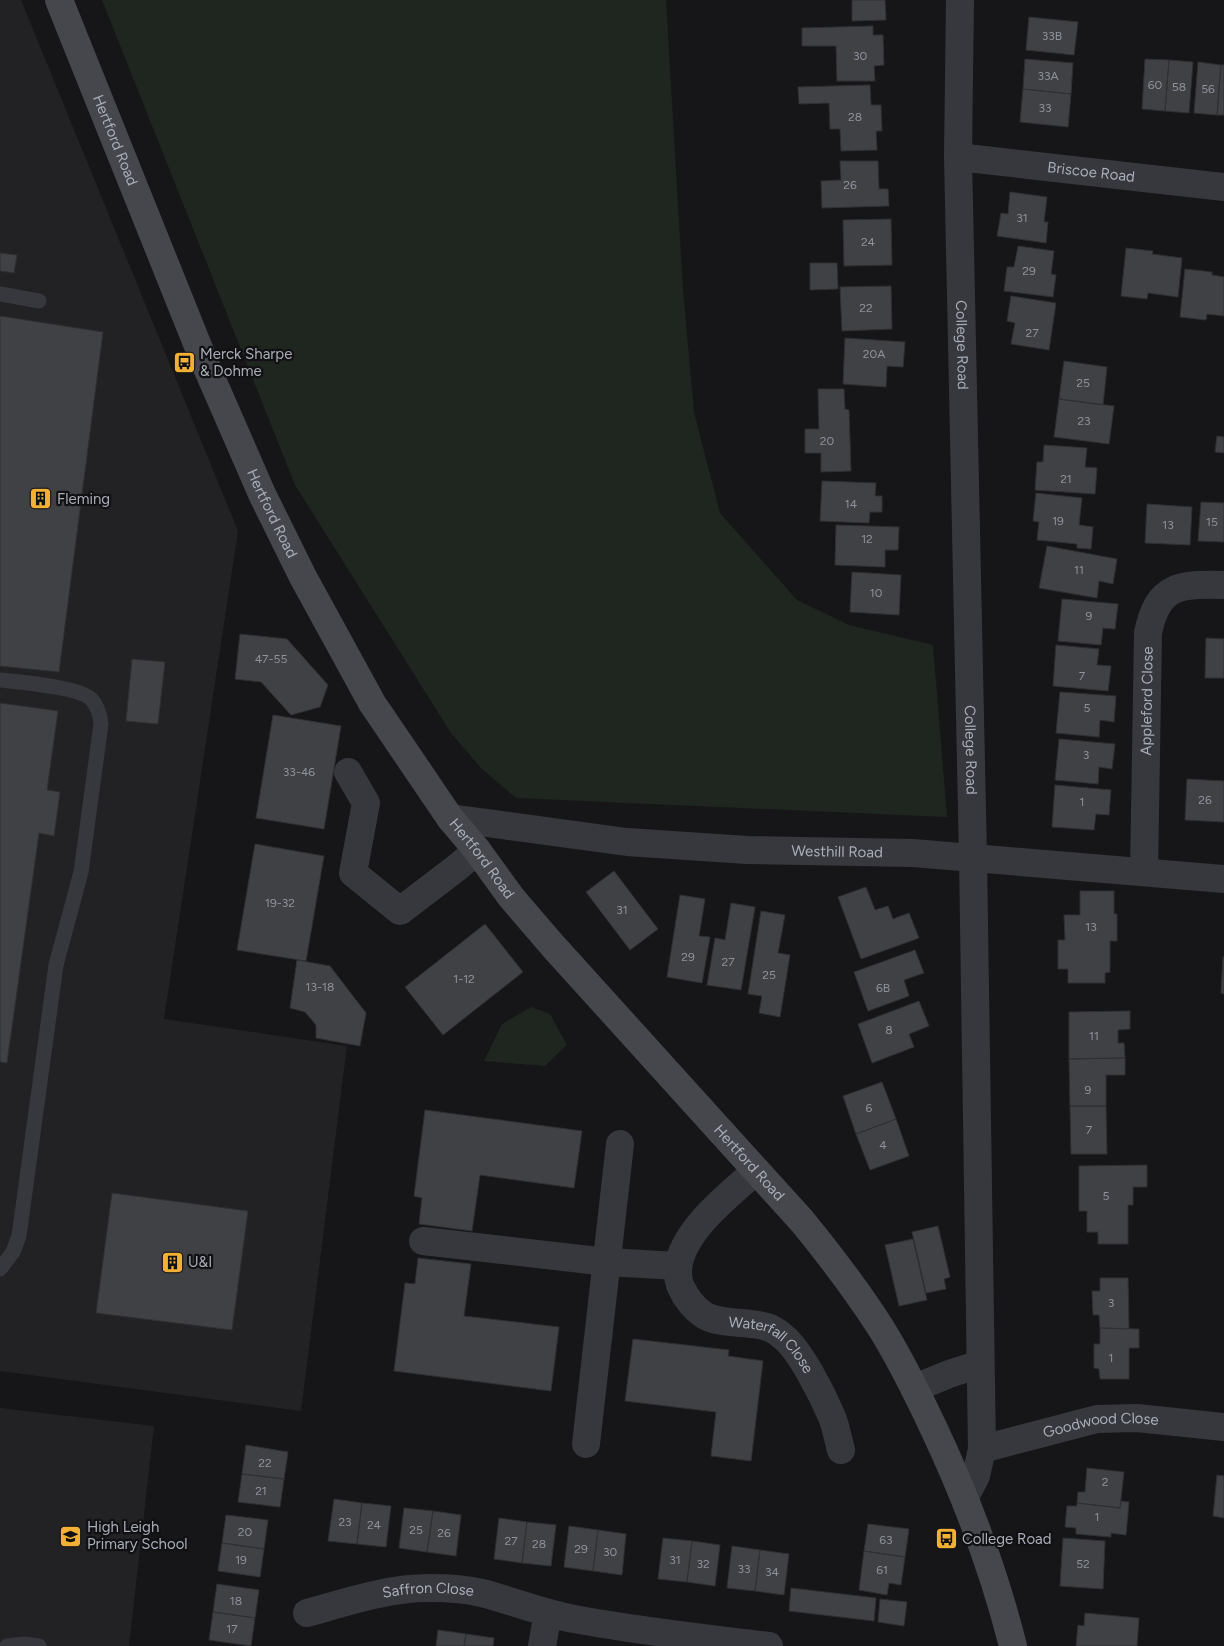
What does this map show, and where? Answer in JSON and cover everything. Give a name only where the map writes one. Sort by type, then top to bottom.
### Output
[{"type":"main road","name":"Hertford Road","points":[[59,0],[204,361],[262,494],[303,577],[372,703],[450,818],[477,850],[511,897],[802,1221],[840,1267],[880,1326],[915,1388],[965,1497],[989,1565],[1013,1646]]},
{"type":"street","name":"College Road","points":[[960,0],[958,157],[973,857],[982,1449],[976,1476],[965,1497]]},
{"type":"street","name":"Briscoe Road","points":[[958,157],[1224,187]]},
{"type":"street","name":"Appleford Close","points":[[1144,872],[1148,633],[1150,622],[1160,600],[1178,587],[1188,585],[1224,585]]},
{"type":"street","points":[[348,772],[366,803],[353,872],[400,912],[477,850]]},
{"type":"street","name":"Westhill Road","points":[[450,818],[574,836],[696,847],[747,850],[875,851],[973,857],[1224,879]]},
{"type":"street","points":[[586,1444],[620,1144]]},
{"type":"street","points":[[423,1241],[607,1262],[678,1266],[685,1245],[699,1226],[732,1192],[756,1171]]},
{"type":"street","name":"Waterfall Close","points":[[678,1266],[680,1285],[692,1306],[708,1317],[731,1323],[769,1327],[785,1338],[802,1360],[822,1395],[832,1418],[841,1450]]},
{"type":"street","points":[[915,1388],[980,1364]]},
{"type":"street","name":"Goodwood Close","points":[[982,1449],[1097,1419],[1137,1418],[1224,1427]]},
{"type":"street","name":"Saffron Close","points":[[307,1613],[400,1590],[427,1588],[464,1589],[548,1613],[637,1629],[738,1644],[770,1646]]},
{"type":"street","points":[[542,1646],[548,1613]]},
{"type":"lane","points":[[0,294],[39,301]]},
{"type":"lane","points":[[0,680],[60,688],[90,698],[99,711],[101,724],[81,872],[56,965],[19,1236],[13,1252],[0,1269]]},
{"type":"lane","points":[[7,1646],[25,1644],[39,1646]]},
{"type":"shaded area","points":[[0,0],[21,0],[238,531],[164,1019],[347,1046],[301,1411],[0,1371]]},
{"type":"shaded area","points":[[102,0],[666,0],[683,290],[694,412],[720,513],[797,600],[849,625],[933,645],[947,817],[516,798],[481,768],[451,733],[295,485]]},
{"type":"shaded area","points":[[531,1007],[550,1014],[567,1045],[545,1066],[484,1061],[502,1024]]},
{"type":"shaded area","name":"High Leigh Primary School","points":[[0,1408],[154,1426],[129,1646],[0,1646]]},
{"type":"building","points":[[852,0],[885,0],[886,20],[852,21]]},
{"type":"building","points":[[1029,17],[1078,22],[1074,55],[1026,50]]},
{"type":"building","points":[[873,26],[873,35],[883,35],[884,65],[874,66],[875,81],[837,81],[836,46],[802,46],[802,28]]},
{"type":"building","points":[[1025,59],[1073,63],[1071,94],[1023,89]]},
{"type":"building","points":[[1145,59],[1169,60],[1165,111],[1142,109]]},
{"type":"building","points":[[1169,60],[1193,62],[1189,113],[1165,111]]},
{"type":"building","points":[[1198,62],[1221,65],[1217,115],[1194,113]]},
{"type":"building","points":[[1221,65],[1224,65],[1224,115],[1217,115]]},
{"type":"building","points":[[870,85],[871,105],[881,105],[882,131],[876,131],[877,150],[841,151],[840,129],[830,129],[829,103],[799,104],[798,87]]},
{"type":"building","points":[[1023,89],[1071,94],[1068,127],[1020,122]]},
{"type":"building","points":[[840,161],[878,161],[879,189],[888,189],[889,206],[822,208],[821,181],[841,180]]},
{"type":"building","points":[[1010,192],[1047,197],[1044,222],[1048,222],[1046,243],[997,236],[1001,213],[1008,214]]},
{"type":"building","points":[[891,219],[892,265],[844,266],[843,220]]},
{"type":"building","points":[[1018,246],[1054,251],[1051,274],[1056,275],[1053,297],[1004,291],[1007,267],[1014,267]]},
{"type":"building","points":[[1126,248],[1153,251],[1152,254],[1182,258],[1178,297],[1148,293],[1147,299],[1121,296]]},
{"type":"building","points":[[0,253],[17,255],[14,273],[0,271]]},
{"type":"building","points":[[810,263],[837,263],[838,289],[810,290]]},
{"type":"building","points":[[1185,269],[1212,272],[1212,275],[1224,277],[1224,316],[1207,314],[1206,320],[1180,317]]},
{"type":"building","points":[[891,286],[892,329],[842,331],[840,287]]},
{"type":"building","points":[[1011,296],[1056,303],[1049,350],[1011,344],[1015,323],[1007,321]]},
{"type":"building","name":"Fleming","points":[[0,316],[103,332],[59,672],[0,666]]},
{"type":"building","points":[[845,338],[905,342],[903,367],[887,366],[886,387],[843,384]]},
{"type":"building","points":[[1064,361],[1107,367],[1103,405],[1059,399]]},
{"type":"building","points":[[818,389],[844,389],[845,409],[849,410],[851,471],[821,472],[821,453],[805,453],[805,429],[819,429]]},
{"type":"building","points":[[1059,399],[1114,406],[1109,444],[1054,437]]},
{"type":"building","points":[[1217,436],[1224,437],[1224,453],[1215,452]]},
{"type":"building","points":[[1044,445],[1087,448],[1085,467],[1097,468],[1095,494],[1035,490],[1037,462],[1043,462]]},
{"type":"building","points":[[822,481],[876,483],[875,496],[882,496],[882,512],[870,512],[869,523],[820,521]]},
{"type":"building","points":[[1036,493],[1082,498],[1079,525],[1093,527],[1091,549],[1077,548],[1077,544],[1037,540],[1039,522],[1033,521]]},
{"type":"building","points":[[1201,502],[1224,503],[1224,542],[1198,541]]},
{"type":"building","points":[[1147,504],[1192,507],[1190,545],[1145,543]]},
{"type":"building","points":[[836,525],[899,527],[898,550],[885,550],[885,567],[835,565]]},
{"type":"building","points":[[1047,546],[1117,559],[1113,584],[1099,581],[1097,598],[1039,588]]},
{"type":"building","points":[[852,572],[901,575],[899,615],[850,612]]},
{"type":"building","points":[[1062,599],[1118,604],[1115,629],[1103,628],[1101,645],[1058,641]]},
{"type":"building","points":[[240,634],[287,639],[328,685],[320,707],[291,715],[261,682],[235,679]]},
{"type":"building","points":[[1206,638],[1224,639],[1224,678],[1205,678]]},
{"type":"building","points":[[1056,645],[1099,649],[1097,665],[1111,666],[1108,691],[1053,686]]},
{"type":"building","points":[[132,659],[165,662],[158,724],[126,721]]},
{"type":"building","points":[[1060,692],[1116,696],[1114,722],[1100,720],[1099,737],[1056,733]]},
{"type":"building","points":[[0,703],[58,711],[47,790],[60,792],[54,836],[39,833],[7,1063],[0,1062]]},
{"type":"building","points":[[273,715],[341,726],[324,829],[256,818]]},
{"type":"building","points":[[1059,739],[1115,744],[1112,769],[1099,767],[1098,784],[1055,780]]},
{"type":"building","points":[[1187,779],[1224,781],[1224,822],[1185,820]]},
{"type":"building","points":[[1055,785],[1111,790],[1109,815],[1096,814],[1094,830],[1052,827]]},
{"type":"building","points":[[255,844],[324,856],[306,961],[237,950]]},
{"type":"building","points":[[614,871],[658,929],[630,950],[586,892]]},
{"type":"building","points":[[866,887],[875,910],[888,906],[893,919],[909,913],[919,938],[861,959],[838,897]]},
{"type":"building","points":[[1080,891],[1114,891],[1114,914],[1117,914],[1117,941],[1110,941],[1110,972],[1105,973],[1105,983],[1068,983],[1068,969],[1058,969],[1058,940],[1065,940],[1064,915],[1080,915]]},
{"type":"building","points":[[680,895],[705,899],[699,936],[710,937],[702,983],[667,977]]},
{"type":"building","points":[[731,903],[755,907],[741,990],[707,985],[715,938],[725,940]]},
{"type":"building","points":[[761,911],[785,915],[778,953],[790,955],[780,1017],[759,1013],[762,996],[748,994]]},
{"type":"building","points":[[485,924],[523,972],[443,1035],[405,987]]},
{"type":"building","points":[[915,950],[924,973],[904,980],[909,996],[868,1011],[854,972]]},
{"type":"building","points":[[1224,957],[1224,994],[1221,993]]},
{"type":"building","points":[[297,960],[330,966],[366,1013],[360,1046],[316,1038],[316,1025],[305,1012],[290,1008]]},
{"type":"building","points":[[919,1001],[929,1026],[909,1034],[914,1047],[872,1063],[858,1024]]},
{"type":"building","points":[[1130,1011],[1130,1029],[1118,1030],[1118,1043],[1124,1043],[1125,1058],[1069,1059],[1069,1012]]},
{"type":"building","points":[[1125,1058],[1125,1075],[1106,1075],[1106,1106],[1070,1106],[1069,1059]]},
{"type":"building","points":[[882,1082],[896,1119],[856,1134],[843,1096]]},
{"type":"building","points":[[1070,1106],[1106,1106],[1107,1154],[1071,1154]]},
{"type":"building","points":[[425,1110],[582,1131],[574,1188],[480,1175],[472,1231],[419,1224],[422,1198],[414,1196]]},
{"type":"building","points":[[896,1119],[909,1156],[870,1170],[856,1134]]},
{"type":"building","points":[[1147,1165],[1147,1187],[1133,1187],[1133,1205],[1128,1205],[1128,1244],[1098,1244],[1098,1232],[1087,1232],[1087,1211],[1079,1211],[1079,1166]]},
{"type":"building","name":"U&I","points":[[112,1193],[248,1211],[232,1330],[96,1313]]},
{"type":"building","points":[[938,1226],[950,1277],[944,1279],[946,1289],[926,1293],[912,1232]]},
{"type":"building","points":[[913,1239],[927,1300],[899,1306],[885,1245]]},
{"type":"building","points":[[418,1258],[471,1264],[464,1316],[559,1327],[551,1391],[394,1371],[405,1283],[415,1284]]},
{"type":"building","points":[[1100,1278],[1128,1278],[1129,1329],[1100,1328],[1099,1315],[1093,1315],[1092,1291],[1100,1291]]},
{"type":"building","points":[[1100,1328],[1139,1329],[1139,1348],[1129,1348],[1129,1379],[1100,1379],[1099,1369],[1094,1368],[1094,1344],[1100,1344]]},
{"type":"building","points":[[633,1339],[729,1350],[728,1356],[763,1361],[751,1461],[711,1456],[716,1412],[625,1401]]},
{"type":"building","points":[[246,1445],[288,1452],[284,1479],[242,1474]]},
{"type":"building","points":[[1087,1468],[1124,1472],[1120,1508],[1077,1503],[1078,1492],[1085,1492]]},
{"type":"building","points":[[242,1474],[284,1479],[280,1507],[238,1502]]},
{"type":"building","points":[[1217,1475],[1224,1476],[1224,1518],[1213,1516]]},
{"type":"building","points":[[334,1499],[362,1503],[357,1544],[328,1541]]},
{"type":"building","points":[[1121,1501],[1129,1502],[1126,1535],[1111,1533],[1111,1537],[1076,1534],[1076,1528],[1065,1527],[1067,1506],[1077,1506],[1077,1503],[1120,1508]]},
{"type":"building","points":[[362,1503],[391,1506],[386,1547],[357,1544]]},
{"type":"building","points":[[404,1508],[433,1511],[427,1552],[399,1548]]},
{"type":"building","points":[[433,1511],[461,1515],[456,1556],[427,1552]]},
{"type":"building","points":[[226,1515],[268,1520],[264,1549],[222,1543]]},
{"type":"building","points":[[499,1518],[527,1522],[522,1563],[494,1559]]},
{"type":"building","points":[[527,1522],[556,1525],[551,1566],[522,1563]]},
{"type":"building","points":[[868,1524],[909,1529],[905,1557],[864,1551]]},
{"type":"building","points":[[569,1526],[598,1530],[593,1571],[564,1567]]},
{"type":"building","points":[[598,1530],[626,1534],[622,1575],[593,1571]]},
{"type":"building","points":[[663,1538],[692,1541],[687,1582],[658,1579]]},
{"type":"building","points":[[1063,1538],[1105,1541],[1103,1589],[1060,1586]]},
{"type":"building","points":[[692,1541],[720,1545],[715,1586],[687,1582]]},
{"type":"building","points":[[222,1543],[264,1549],[260,1577],[218,1571]]},
{"type":"building","points":[[732,1546],[760,1550],[755,1591],[727,1588]]},
{"type":"building","points":[[760,1550],[789,1554],[784,1595],[755,1591]]},
{"type":"building","points":[[864,1551],[905,1557],[901,1585],[889,1583],[887,1595],[859,1590]]},
{"type":"building","points":[[217,1584],[259,1590],[255,1618],[213,1612]]},
{"type":"building","points":[[791,1588],[876,1598],[874,1621],[789,1611]]},
{"type":"building","points":[[880,1599],[907,1602],[904,1626],[878,1622]]},
{"type":"building","points":[[213,1612],[255,1618],[251,1646],[209,1640]]},
{"type":"building","points":[[1085,1613],[1139,1618],[1137,1646],[1076,1646],[1078,1625],[1084,1626]]},
{"type":"building","points":[[438,1630],[466,1634],[464,1646],[436,1646]]},
{"type":"building","points":[[466,1634],[494,1638],[493,1646],[464,1646]]},
{"type":"place","name":"Merck Sharpe & Dohme","points":[[184,363]]},
{"type":"place","name":"Fleming","points":[[41,499]]},
{"type":"place","name":"U&I","points":[[172,1262]]},
{"type":"place","name":"High Leigh Primary School","points":[[71,1536]]},
{"type":"place","name":"College Road","points":[[946,1539]]}]
